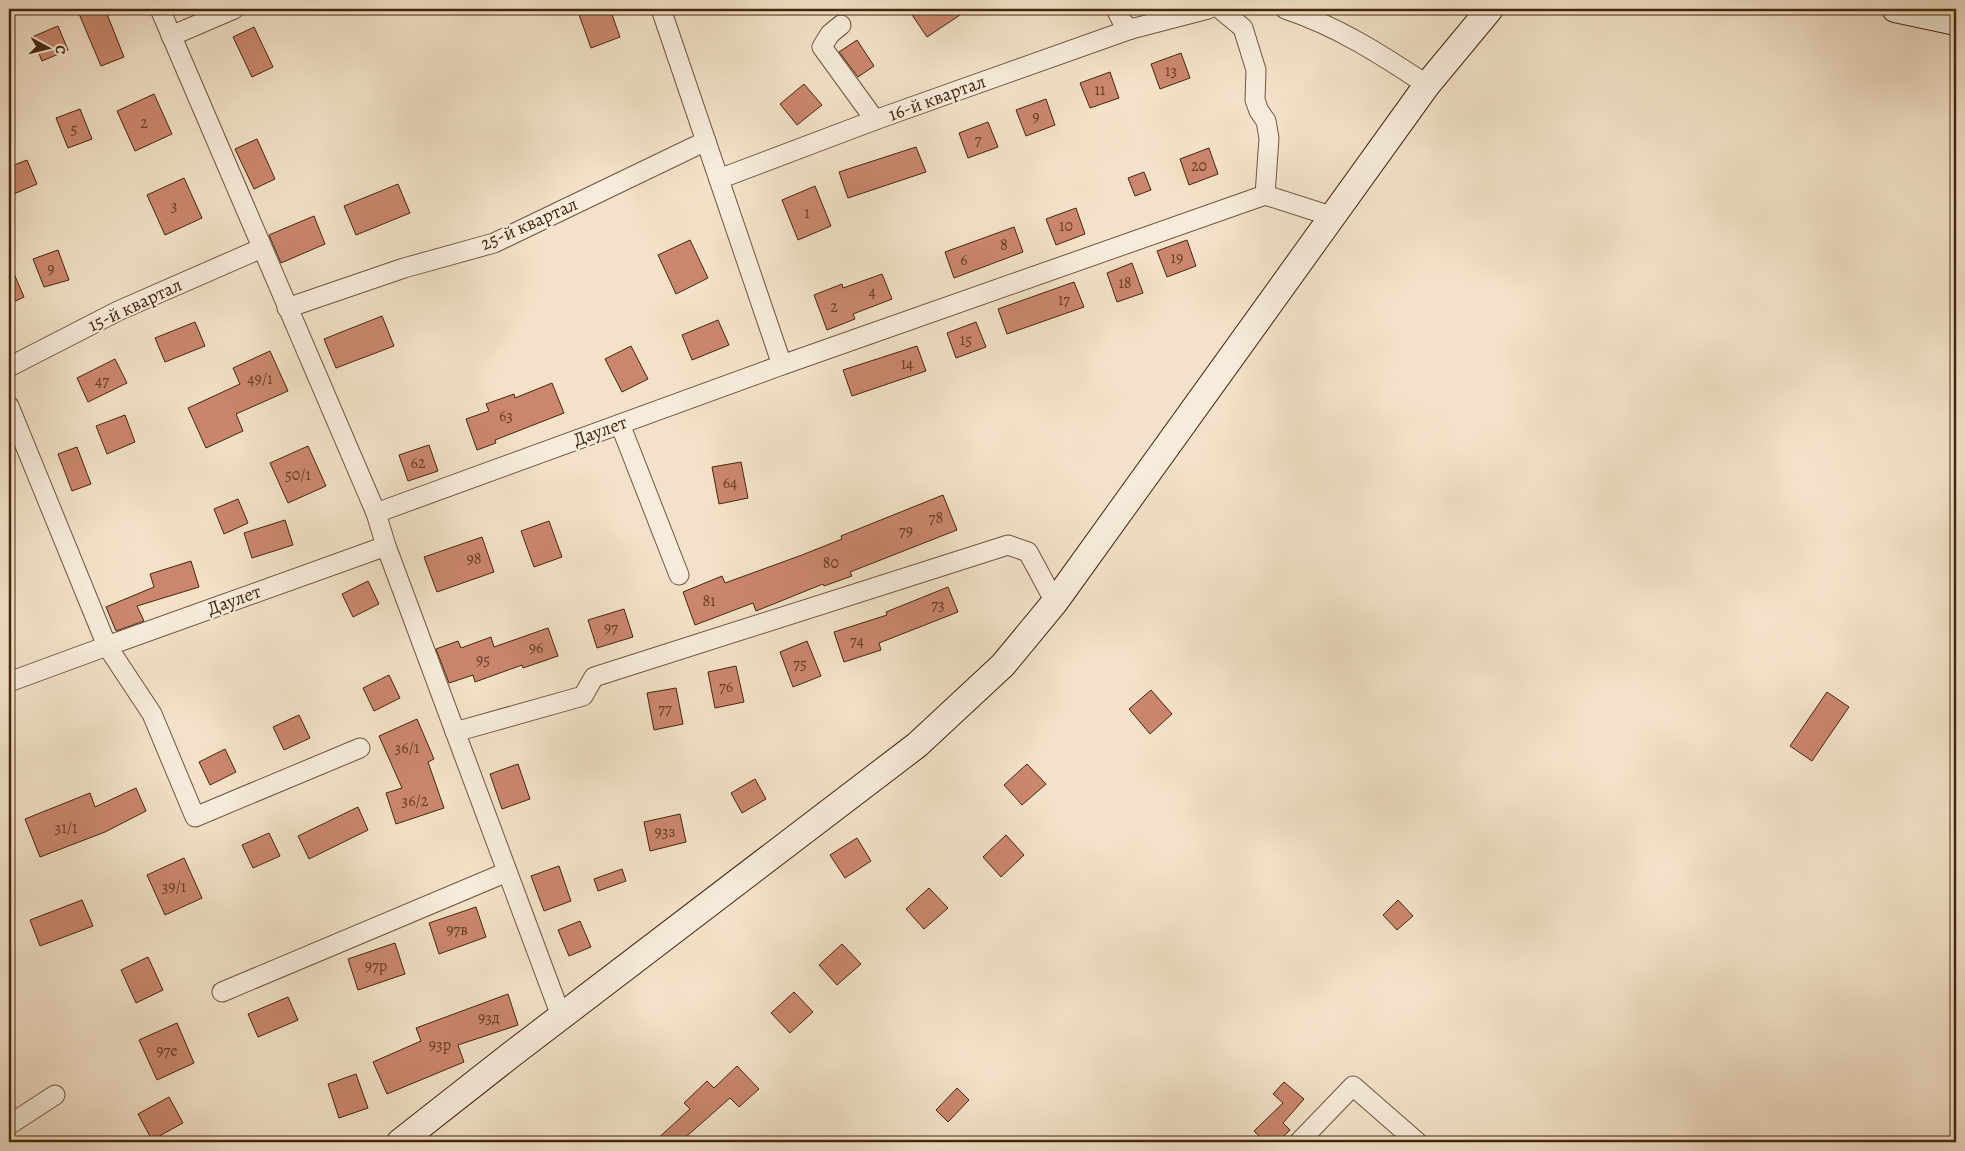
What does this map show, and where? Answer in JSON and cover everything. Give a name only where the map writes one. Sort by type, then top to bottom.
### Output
[{"type":"street","points":[[160,9],[376,513],[386,546],[561,1016]]},
{"type":"street","points":[[171,36],[234,9]]},
{"type":"street","points":[[661,9],[782,365]]},
{"type":"street","points":[[1116,9],[1123,23],[1131,29]]},
{"type":"street","name":"16-й квартал","points":[[719,179],[875,120],[1131,29],[1208,9]]},
{"type":"street","points":[[1220,9],[1243,28],[1256,70],[1255,100],[1258,111],[1266,121],[1269,138],[1265,196],[1334,217]]},
{"type":"street","points":[[1286,9],[1314,18],[1373,49],[1427,85]]},
{"type":"street","points":[[400,1142],[561,1016],[917,745],[1003,664],[1055,602],[1334,217],[1427,85],[1490,9]]},
{"type":"street","points":[[1895,9],[1956,22]]},
{"type":"street","points":[[841,24],[830,34],[822,47],[875,120]]},
{"type":"street","name":"25-й квартал","points":[[288,308],[404,268],[494,243],[706,141]]},
{"type":"street","name":"Даулет","points":[[376,513],[782,365],[1265,196]]},
{"type":"street","name":"15-й квартал","points":[[9,367],[118,311],[262,248]]},
{"type":"street","points":[[9,406],[107,646],[152,714],[195,817],[360,748]]},
{"type":"street","points":[[620,424],[679,575]]},
{"type":"street","points":[[455,732],[583,696],[594,678],[1008,545],[1028,552],[1055,602]]},
{"type":"street","name":"Даулет","points":[[9,682],[386,546]]},
{"type":"street","points":[[222,992],[507,872]]},
{"type":"street","points":[[1299,1142],[1353,1086],[1417,1142]]},
{"type":"street","points":[[9,1125],[55,1095]]},
{"type":"building","points":[[77,9],[105,9],[124,57],[101,66]]},
{"type":"building","points":[[577,9],[610,9],[620,37],[591,48]]},
{"type":"building","points":[[908,9],[969,9],[927,37]]},
{"type":"building","points":[[58,26],[68,50],[42,61],[32,37]]},
{"type":"building","points":[[254,27],[273,67],[252,77],[233,37]]},
{"type":"building","points":[[857,40],[874,66],[858,77],[839,52]]},
{"type":"building","points":[[1181,53],[1190,78],[1160,89],[1151,64]]},
{"type":"building","points":[[1110,72],[1119,98],[1090,108],[1080,83]]},
{"type":"building","points":[[804,84],[822,105],[797,125],[780,104]]},
{"type":"building","points":[[154,94],[172,134],[135,151],[117,111]]},
{"type":"building","points":[[1046,99],[1055,125],[1026,136],[1016,110]]},
{"type":"building","points":[[80,109],[92,139],[68,148],[56,118]]},
{"type":"building","points":[[988,122],[998,147],[968,158],[959,133]]},
{"type":"building","points":[[257,139],[275,179],[254,189],[235,149]]},
{"type":"building","points":[[916,147],[926,172],[848,198],[839,172]]},
{"type":"building","points":[[1209,148],[1218,174],[1189,185],[1180,159]]},
{"type":"building","points":[[27,160],[37,184],[9,196],[9,167]]},
{"type":"building","points":[[1144,172],[1151,190],[1135,196],[1128,178]]},
{"type":"building","points":[[184,178],[202,218],[165,235],[147,195]]},
{"type":"building","points":[[398,184],[410,213],[356,235],[344,206]]},
{"type":"building","points":[[815,186],[831,226],[798,240],[782,200]]},
{"type":"building","points":[[1076,208],[1085,234],[1056,245],[1046,219]]},
{"type":"building","points":[[314,216],[325,244],[281,263],[269,235]]},
{"type":"building","points":[[1014,227],[1023,252],[954,278],[945,252]]},
{"type":"building","points":[[690,240],[708,278],[676,294],[658,255]]},
{"type":"building","points":[[1187,240],[1196,266],[1167,277],[1157,251]]},
{"type":"building","points":[[58,250],[69,280],[44,287],[33,259]]},
{"type":"building","points":[[9,262],[24,297],[9,304]]},
{"type":"building","points":[[1132,263],[1143,293],[1117,302],[1107,273]]},
{"type":"building","points":[[882,274],[892,299],[853,314],[855,319],[827,330],[814,295],[842,284],[843,288]]},
{"type":"building","points":[[1074,282],[1084,307],[1007,334],[998,309]]},
{"type":"building","points":[[382,316],[394,346],[336,368],[324,339]]},
{"type":"building","points":[[718,320],[729,345],[692,360],[682,335]]},
{"type":"building","points":[[195,322],[205,346],[165,362],[155,338]]},
{"type":"building","points":[[976,322],[986,347],[956,358],[947,333]]},
{"type":"building","points":[[631,346],[648,379],[622,392],[605,359]]},
{"type":"building","points":[[917,346],[926,371],[852,396],[843,370]]},
{"type":"building","points":[[270,351],[288,391],[236,414],[243,431],[206,448],[188,408],[240,384],[233,368]]},
{"type":"building","points":[[115,359],[127,383],[88,402],[77,378]]},
{"type":"building","points":[[552,383],[564,413],[495,440],[496,443],[477,450],[466,419],[489,411],[486,404],[514,394],[515,398]]},
{"type":"building","points":[[125,415],[135,442],[107,454],[96,426]]},
{"type":"building","points":[[429,445],[438,471],[408,481],[399,455]]},
{"type":"building","points":[[308,446],[326,486],[288,503],[270,463]]},
{"type":"building","points":[[77,447],[91,484],[72,491],[58,454]]},
{"type":"building","points":[[741,462],[748,498],[719,504],[712,467]]},
{"type":"building","points":[[943,495],[957,530],[850,572],[852,576],[824,586],[823,584],[756,611],[753,603],[695,625],[683,592],[722,576],[725,583],[802,555],[842,539],[841,536]]},
{"type":"building","points":[[238,499],[248,523],[224,534],[214,509]]},
{"type":"building","points":[[285,520],[293,545],[252,558],[244,533]]},
{"type":"building","points":[[549,521],[562,557],[534,567],[521,531]]},
{"type":"building","points":[[482,537],[494,572],[437,592],[424,557]]},
{"type":"building","points":[[191,561],[199,587],[137,606],[144,621],[116,631],[106,607],[154,587],[150,574]]},
{"type":"building","points":[[368,581],[379,604],[353,617],[342,594]]},
{"type":"building","points":[[948,587],[958,612],[879,643],[881,650],[844,662],[834,632],[887,615],[886,612]]},
{"type":"building","points":[[624,609],[633,637],[597,648],[588,620]]},
{"type":"building","points":[[548,628],[558,656],[523,668],[522,665],[475,682],[473,675],[449,683],[436,649],[458,641],[461,648],[491,637],[494,647]]},
{"type":"building","points":[[807,641],[821,676],[793,687],[780,652]]},
{"type":"building","points":[[736,666],[744,702],[715,708],[708,672]]},
{"type":"building","points":[[389,675],[400,698],[374,711],[363,688]]},
{"type":"building","points":[[676,688],[683,724],[654,730],[647,693]]},
{"type":"building","points":[[1151,690],[1172,714],[1150,734],[1129,709]]},
{"type":"building","points":[[1827,692],[1849,707],[1812,761],[1790,746]]},
{"type":"building","points":[[299,715],[310,738],[284,750],[273,727]]},
{"type":"building","points":[[417,719],[434,759],[428,762],[444,808],[396,824],[386,793],[402,788],[379,736]]},
{"type":"building","points":[[225,749],[236,772],[210,785],[199,762]]},
{"type":"building","points":[[518,764],[530,799],[502,809],[490,774]]},
{"type":"building","points":[[1027,764],[1046,784],[1022,805],[1004,785]]},
{"type":"building","points":[[755,779],[766,799],[742,813],[731,793]]},
{"type":"building","points":[[136,788],[146,811],[105,832],[40,857],[25,819],[90,793],[95,807]]},
{"type":"building","points":[[358,807],[368,830],[309,859],[298,836]]},
{"type":"building","points":[[680,814],[686,842],[650,851],[644,822]]},
{"type":"building","points":[[269,833],[280,856],[253,868],[242,845]]},
{"type":"building","points":[[1006,835],[1024,855],[1001,877],[983,857]]},
{"type":"building","points":[[857,838],[871,861],[845,878],[830,855]]},
{"type":"building","points":[[184,858],[202,898],[165,915],[147,875]]},
{"type":"building","points":[[559,866],[571,901],[544,911],[531,876]]},
{"type":"building","points":[[622,869],[626,881],[598,891],[594,879]]},
{"type":"building","points":[[929,888],[948,908],[924,929],[906,909]]},
{"type":"building","points":[[82,900],[93,926],[40,946],[30,920]]},
{"type":"building","points":[[1398,900],[1413,916],[1397,930],[1383,915]]},
{"type":"building","points":[[476,907],[486,937],[439,954],[429,923]]},
{"type":"building","points":[[580,921],[591,947],[569,956],[558,930]]},
{"type":"building","points":[[395,943],[405,974],[358,990],[348,959]]},
{"type":"building","points":[[842,944],[861,964],[837,985],[819,965]]},
{"type":"building","points":[[148,957],[163,990],[136,1003],[121,970]]},
{"type":"building","points":[[794,992],[813,1012],[790,1033],[771,1013]]},
{"type":"building","points":[[508,994],[518,1025],[458,1045],[464,1062],[387,1094],[373,1062],[421,1041],[416,1028]]},
{"type":"building","points":[[288,997],[298,1020],[258,1037],[248,1014]]},
{"type":"building","points":[[177,1023],[194,1063],[157,1080],[139,1040]]},
{"type":"building","points":[[737,1066],[759,1089],[739,1107],[730,1098],[687,1136],[693,1142],[654,1142],[690,1109],[684,1103],[707,1081],[714,1088]]},
{"type":"building","points":[[356,1074],[368,1108],[339,1118],[328,1084]]},
{"type":"building","points":[[1284,1082],[1304,1099],[1283,1123],[1290,1130],[1278,1142],[1265,1142],[1254,1131],[1283,1103],[1273,1094]]},
{"type":"building","points":[[957,1088],[969,1100],[948,1122],[936,1110]]},
{"type":"building","points":[[169,1097],[183,1123],[152,1140],[138,1114]]}]
